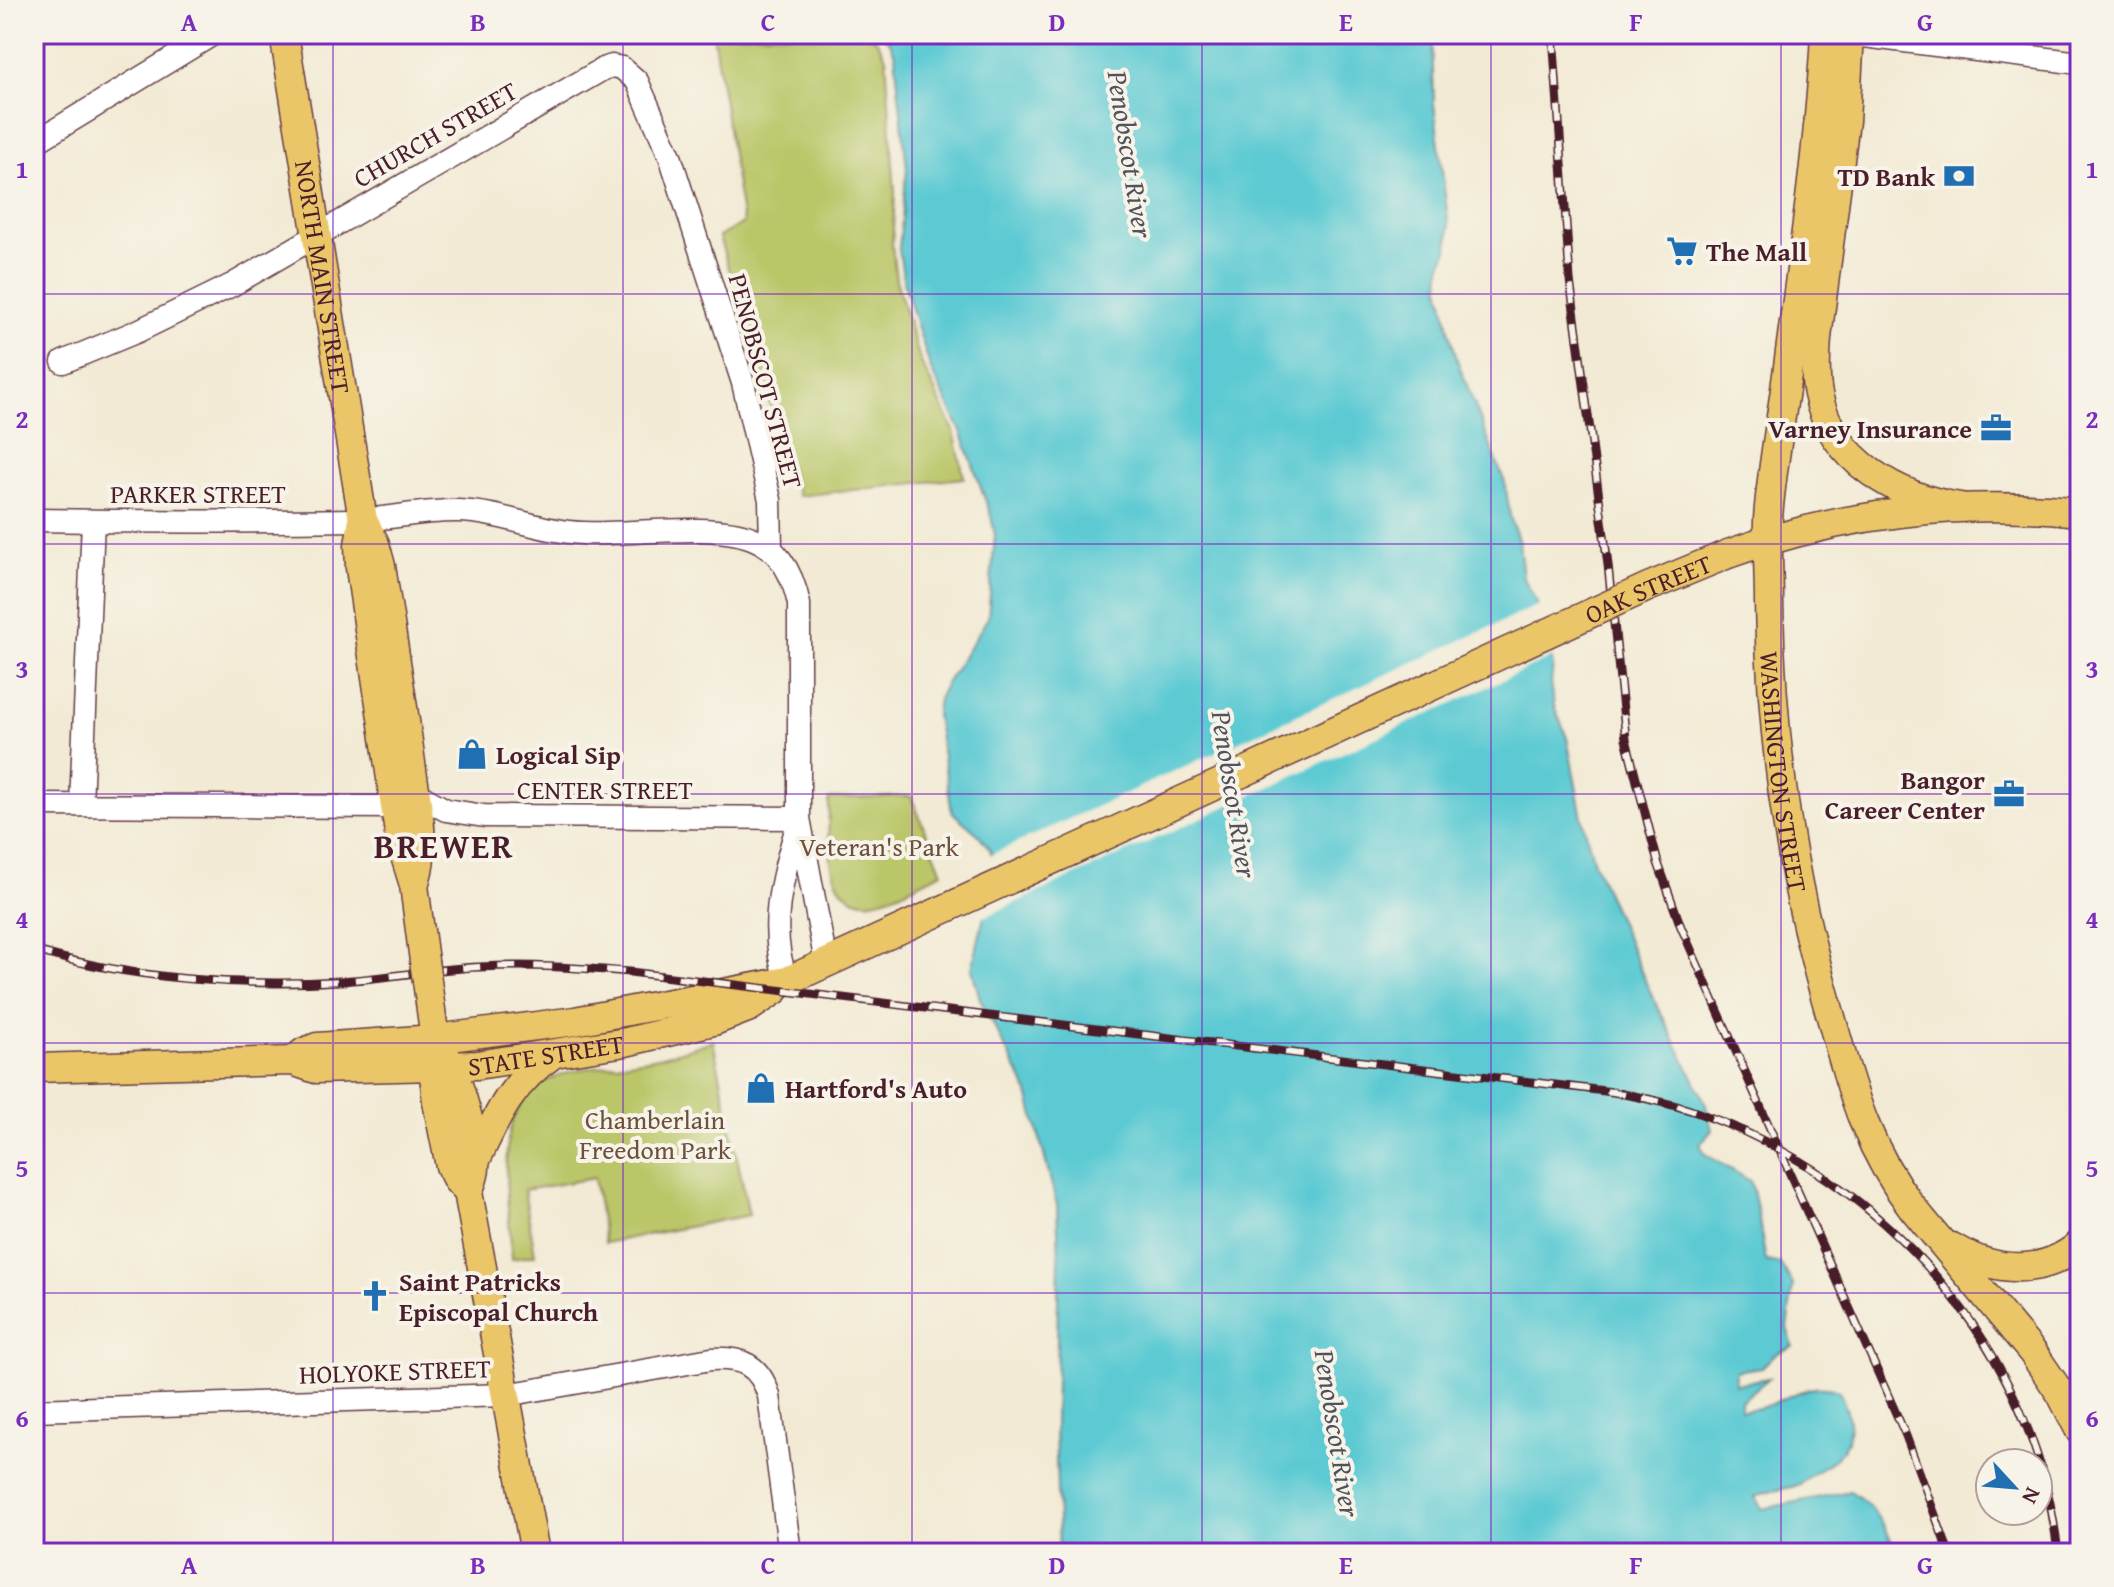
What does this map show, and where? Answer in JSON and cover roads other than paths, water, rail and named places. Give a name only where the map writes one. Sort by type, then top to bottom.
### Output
[{"type":"main road","name":"NORTH MAIN STREET","points":[[284,34],[363,520],[359,545],[360,568],[406,800],[402,850],[414,885],[435,1039],[443,1067],[450,1166],[468,1192],[535,1553]]},
{"type":"main road","name":"WASHINGTON STREET","points":[[1825,34],[1816,152],[1770,505],[1768,541],[1770,663],[1789,845],[1804,916],[1839,1046],[1868,1137],[1891,1178],[2049,1375],[2080,1431]]},
{"type":"main road","points":[[1849,34],[1843,145],[1817,338],[1815,368],[1818,394],[1833,431],[1860,465],[1906,492],[1961,507]]},
{"type":"main road","name":"OAK STREET","points":[[1242,773],[1658,582],[1768,541],[1863,520],[1961,507],[2080,512]]},
{"type":"main road","name":"STATE STREET","points":[[34,1068],[293,1061],[316,1069],[443,1067],[554,1054],[639,1040],[701,1025],[750,1007],[787,981],[1242,773]]},
{"type":"main road","name":"STATE STREET","points":[[293,1061],[317,1047],[435,1039],[575,1021],[787,981]]},
{"type":"main road","points":[[475,1162],[508,1095],[531,1070],[554,1054]]},
{"type":"main road","name":"NORTH MAIN STREET","points":[[443,1067],[462,1095],[475,1162],[474,1177],[468,1192]]},
{"type":"main road","points":[[1938,1237],[1979,1262],[2017,1268],[2058,1259],[2080,1244]]},
{"type":"street","points":[[34,143],[213,34]]},
{"type":"street","points":[[1849,34],[2080,63]]},
{"type":"street","name":"CHURCH STREET","points":[[63,362],[101,348],[207,298],[603,69],[612,66],[622,68]]},
{"type":"street","name":"PENOBSCOT STREET","points":[[622,68],[637,81],[670,156],[743,383],[770,500],[771,549]]},
{"type":"street","name":"PARKER STREET","points":[[34,520],[363,520],[427,511],[474,512],[582,533],[727,532],[753,538],[771,549]]},
{"type":"street","points":[[81,805],[93,521]]},
{"type":"street","points":[[771,549],[792,577],[799,604],[799,818],[826,963]]},
{"type":"street","name":"CENTER STREET","points":[[34,805],[406,800],[484,816],[799,818]]},
{"type":"street","points":[[787,981],[776,942],[778,906],[799,818]]},
{"type":"street","name":"HOLYOKE STREET","points":[[34,1410],[506,1395],[711,1359],[738,1359],[752,1366],[765,1383],[769,1396],[790,1553]]},
{"type":"water","name":"Penobscot River","points":[[882,34],[1432,34],[1434,104],[1449,228],[1440,287],[1457,360],[1505,483],[1510,516],[1519,543],[1523,577],[1537,603],[1553,666],[1554,706],[1567,738],[1594,863],[1646,983],[1705,1102],[1712,1130],[1700,1144],[1705,1154],[1750,1181],[1766,1261],[1780,1264],[1793,1285],[1787,1328],[1793,1346],[1774,1355],[1762,1367],[1735,1371],[1735,1384],[1769,1378],[1741,1401],[1741,1410],[1766,1406],[1812,1388],[1825,1388],[1839,1391],[1849,1418],[1848,1439],[1836,1457],[1798,1485],[1755,1497],[1762,1509],[1850,1491],[1866,1503],[1878,1518],[1897,1553],[1059,1553],[1055,1425],[1059,1259],[1057,1205],[1027,1089],[980,999],[972,969],[995,868],[990,850],[979,835],[952,812],[936,714],[944,687],[988,618],[995,535],[961,431],[931,370],[904,283],[899,249],[907,169],[895,55],[890,42]]},
{"type":"railway","points":[[1553,34],[1570,280],[1608,565],[1626,739],[1658,863],[1681,927],[1906,1436],[1949,1553]]},
{"type":"railway","points":[[34,950],[147,974],[264,983],[340,981],[498,966],[630,972],[1613,1092],[1686,1109],[1765,1142],[1830,1180],[1888,1227],[1940,1281],[1984,1341],[2019,1407],[2044,1478],[2058,1553]]},
{"type":"place","name":"TD Bank","points":[[1959,176]]},
{"type":"place","name":"The Mall","points":[[1682,251]]},
{"type":"place","name":"Varney Insurance","points":[[1996,428]]},
{"type":"place","name":"Logical Sip","points":[[472,754]]},
{"type":"place","name":"Bangor Career Center","points":[[2009,794]]},
{"type":"place","name":"Hartford's Auto","points":[[761,1088]]},
{"type":"place","name":"Saint Patricks Episcopal Church","points":[[375,1296]]},
{"type":"district","name":"BREWER","points":[[444,845]]},
{"type":"park label","name":"Veteran's Park","points":[[879,846]]},
{"type":"park label","name":"Chamberlain Freedom Park","points":[[655,1134]]}]
